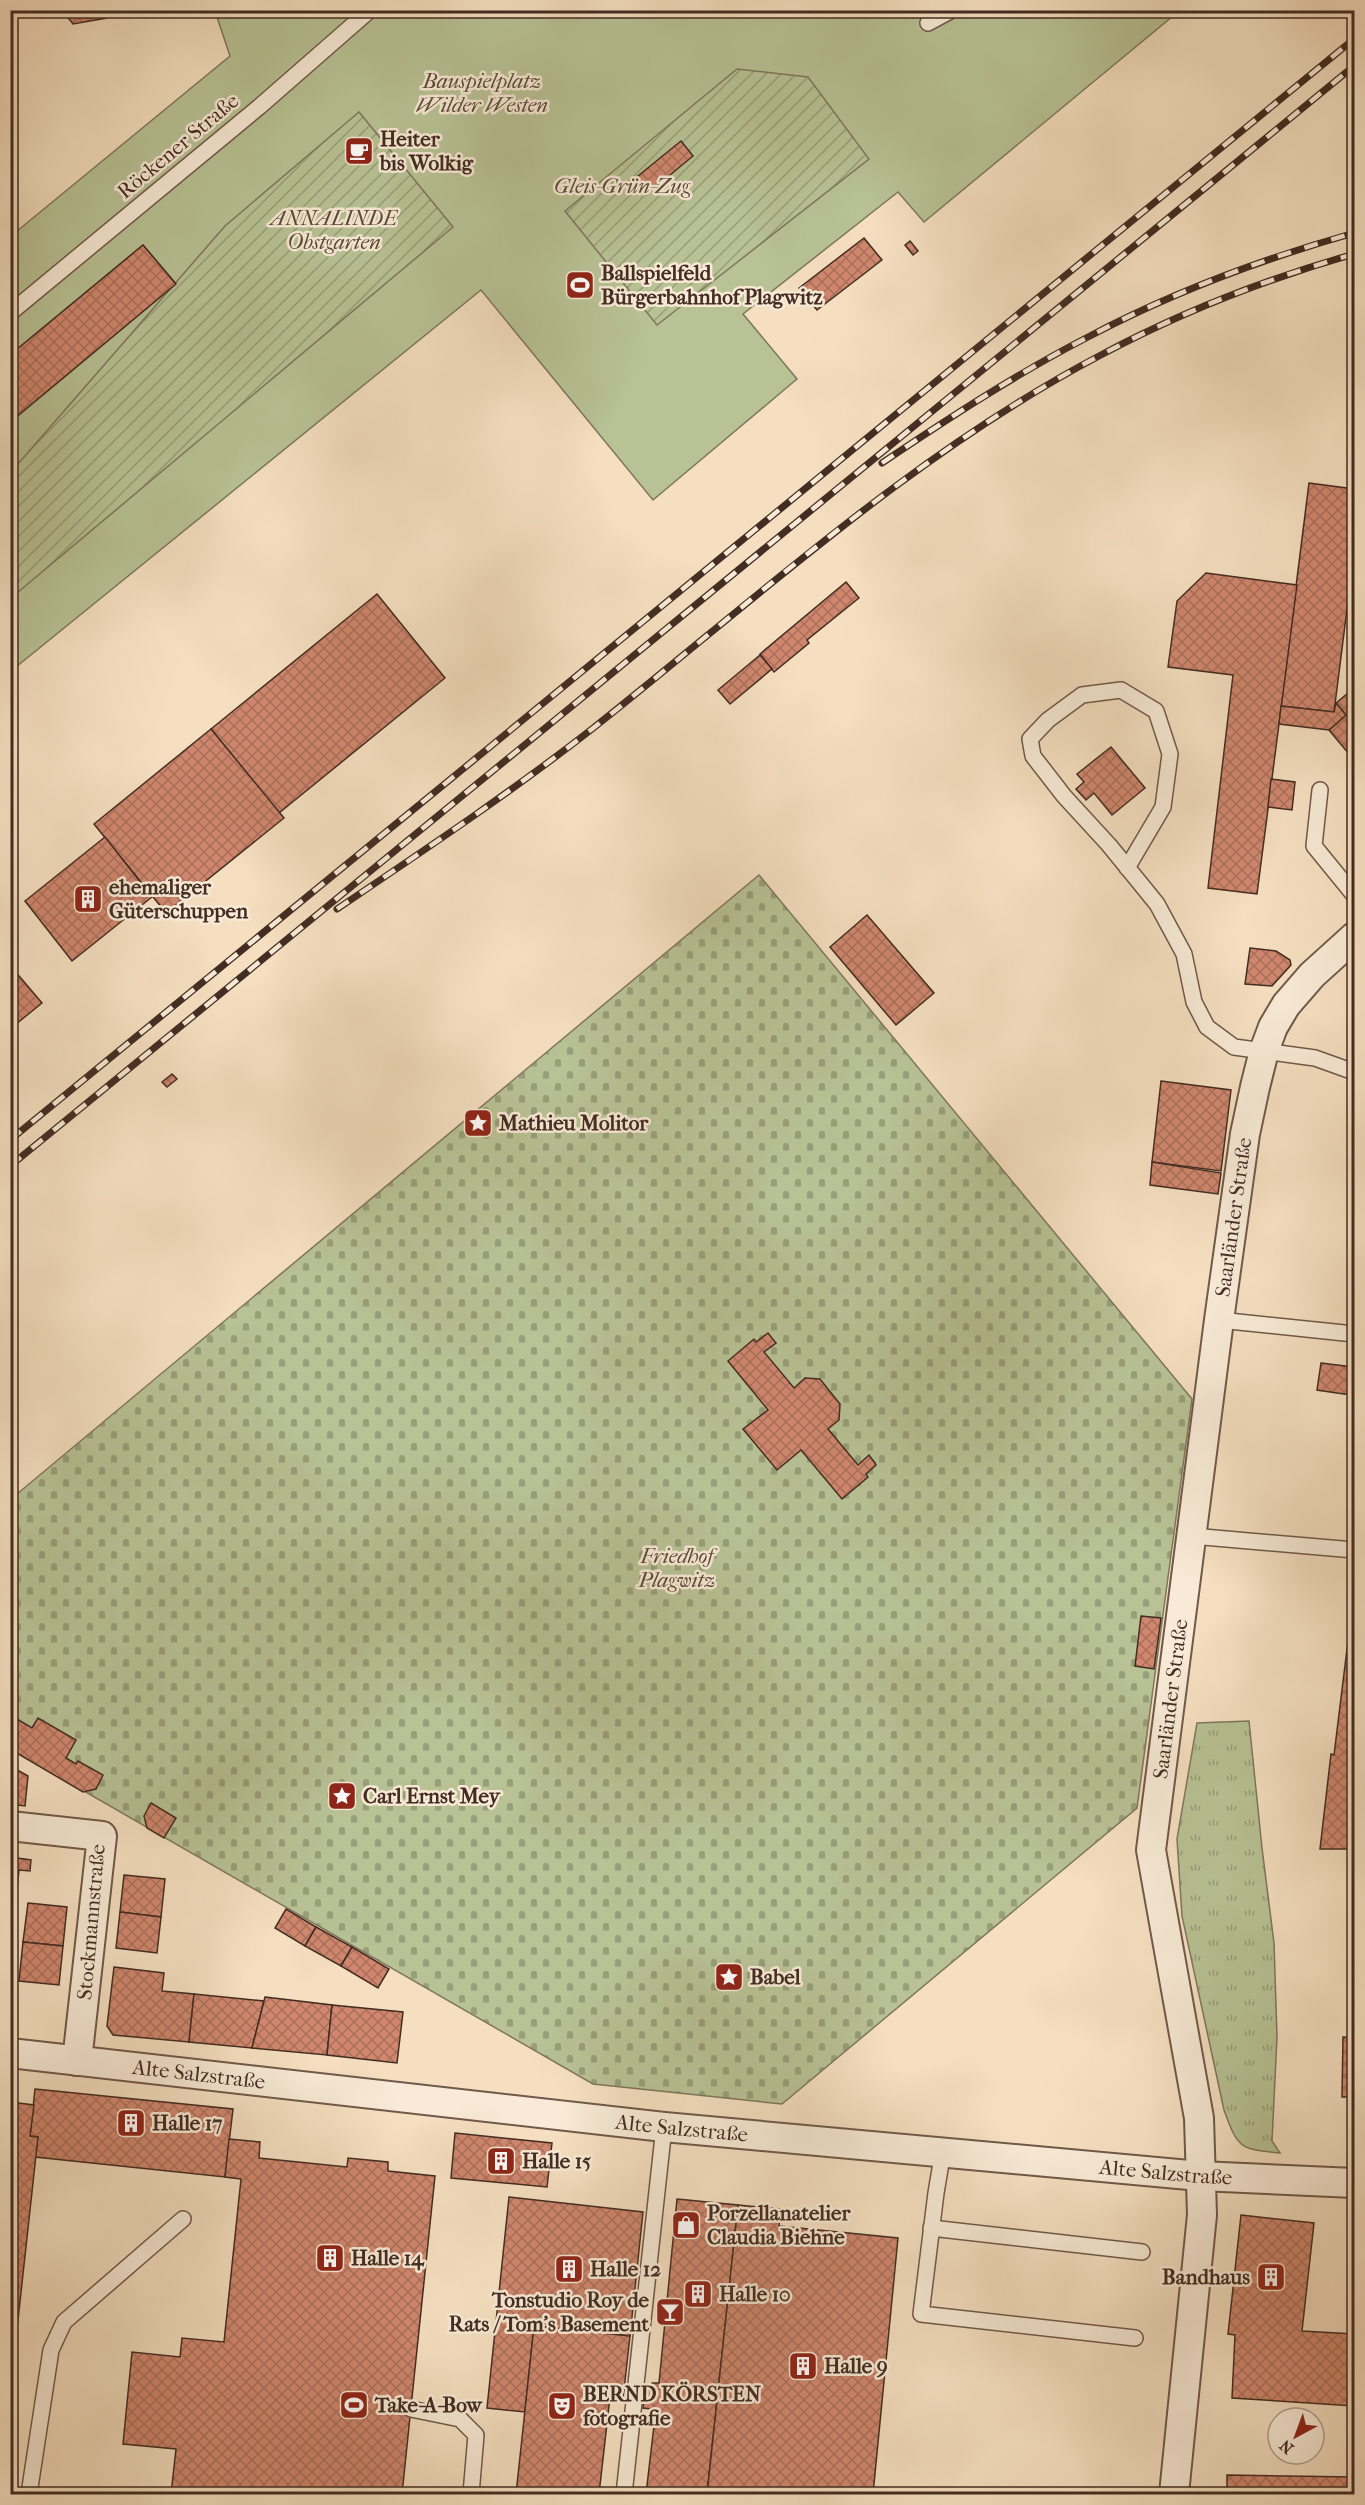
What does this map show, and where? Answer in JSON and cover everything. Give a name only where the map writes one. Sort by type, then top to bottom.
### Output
[{"type":"street","name":"Saarländer Straße","points":[[1174,2494],[1202,2215],[1199,2118],[1151,1850],[1245,1134],[1264,1051],[1273,1027],[1297,990],[1354,936]]},
{"type":"street","name":"Stockmannstraße","points":[[10,1826],[102,1836],[77,2061]]},
{"type":"street","name":"Alte Salzstraße","points":[[10,2054],[664,2127],[1200,2176],[1354,2183]]},
{"type":"lane","name":"Röckener Straße","points":[[10,312],[370,10]]},
{"type":"lane","points":[[935,10],[928,23],[952,10]]},
{"type":"lane","points":[[1127,868],[1163,807],[1170,754],[1156,711],[1120,690],[1082,695],[1048,720],[1030,739],[1033,756],[1064,796],[1157,904],[1184,954],[1194,1002],[1207,1027],[1234,1047],[1315,1058],[1354,1072]]},
{"type":"lane","points":[[1320,790],[1314,846],[1354,895]]},
{"type":"lane","points":[[1219,1320],[1354,1334]]},
{"type":"lane","points":[[1192,1536],[1354,1550]]},
{"type":"lane","points":[[624,2494],[664,2127]]},
{"type":"lane","points":[[943,2151],[921,2314],[1135,2338]]},
{"type":"lane","points":[[29,2494],[51,2350],[64,2322],[183,2219]]},
{"type":"lane","points":[[931,2228],[1142,2252]]},
{"type":"lane","points":[[411,2409],[460,2419],[476,2435],[471,2494]]},
{"type":"green space","name":"Gleis-Grün-Zug","points":[[225,11],[1179,11],[924,222],[898,192],[743,314],[797,379],[653,500],[481,290],[11,671],[11,422],[176,284],[143,245],[11,354],[11,236],[230,56],[217,17]]},
{"type":"green space","points":[[737,69],[808,77],[869,159],[657,325],[565,211]]},
{"type":"green space","name":"ANNALINDE Obstgarten","points":[[359,112],[453,227],[11,598],[11,472],[225,226]]},
{"type":"green space","name":"Friedhof Plagwitz","points":[[759,875],[1192,1399],[1137,1808],[782,2104],[593,2084],[11,1749],[11,1499]]},
{"type":"green space","points":[[1249,1721],[1274,1943],[1277,2037],[1272,2141],[1280,2153],[1248,2148],[1237,2140],[1233,2133],[1224,2110],[1182,1916],[1177,1839],[1197,1723]]},
{"type":"building","points":[[10,10],[25,10],[10,22]]},
{"type":"building","points":[[62,10],[116,10],[107,18],[73,24]]},
{"type":"building","points":[[681,141],[693,156],[646,195],[633,180]]},
{"type":"building","points":[[864,238],[882,260],[817,310],[799,288]]},
{"type":"building","points":[[910,241],[918,251],[913,255],[905,245]]},
{"type":"building","points":[[143,245],[176,284],[10,422],[10,355]]},
{"type":"building","points":[[1309,483],[1354,489],[1354,554],[1334,712],[1281,706]]},
{"type":"building","points":[[1206,573],[1297,585],[1257,894],[1208,888],[1233,675],[1168,667],[1177,601]]},
{"type":"building","points":[[846,582],[859,598],[807,640],[809,643],[774,672],[760,654]]},
{"type":"building","points":[[377,594],[445,678],[279,813],[211,729]]},
{"type":"building","points":[[760,655],[772,669],[730,704],[718,690]]},
{"type":"building","points":[[1354,688],[1354,760],[1329,730],[1346,715],[1336,703]]},
{"type":"building","points":[[1336,703],[1346,715],[1329,730],[1279,724],[1281,706],[1334,712]]},
{"type":"building","points":[[211,729],[284,818],[166,913],[94,824]]},
{"type":"building","points":[[1111,747],[1145,788],[1112,815],[1094,793],[1086,800],[1076,789],[1084,782],[1077,774]]},
{"type":"building","points":[[1271,779],[1295,782],[1292,810],[1268,807]]},
{"type":"building","name":"ehemaliger Güterschuppen","points":[[105,837],[152,897],[72,961],[25,901]]},
{"type":"building","points":[[867,915],[934,993],[896,1025],[830,947]]},
{"type":"building","points":[[1250,948],[1276,951],[1290,960],[1291,965],[1272,986],[1245,984]]},
{"type":"building","points":[[14,970],[42,1003],[10,1029],[10,972]]},
{"type":"building","points":[[172,1074],[177,1079],[167,1087],[162,1082]]},
{"type":"building","points":[[1161,1081],[1231,1090],[1221,1171],[1152,1162]]},
{"type":"building","points":[[1152,1162],[1221,1173],[1218,1194],[1150,1185]]},
{"type":"building","points":[[768,1333],[776,1343],[764,1352],[794,1388],[805,1378],[820,1379],[840,1404],[839,1420],[828,1429],[858,1465],[869,1455],[876,1465],[866,1474],[868,1477],[842,1499],[801,1450],[777,1470],[743,1429],[768,1410],[728,1361],[754,1339],[756,1342]]},
{"type":"building","points":[[1321,1363],[1353,1367],[1350,1395],[1317,1390]]},
{"type":"building","points":[[1354,1592],[1354,1849],[1320,1849],[1331,1754],[1334,1755]]},
{"type":"building","points":[[1141,1616],[1161,1618],[1154,1669],[1135,1666]]},
{"type":"building","points":[[10,1715],[32,1728],[38,1718],[76,1740],[66,1758],[76,1764],[78,1761],[103,1775],[96,1789],[83,1792],[10,1749]]},
{"type":"building","points":[[10,1766],[28,1776],[25,1806],[10,1804]]},
{"type":"building","points":[[151,1803],[176,1818],[164,1838],[147,1828],[144,1816]]},
{"type":"building","points":[[10,1857],[31,1860],[30,1871],[19,1870],[12,1940]]},
{"type":"building","points":[[124,1875],[165,1879],[161,1917],[120,1912]]},
{"type":"building","points":[[28,1903],[67,1907],[63,1946],[23,1942]]},
{"type":"building","points":[[286,1909],[316,1927],[305,1946],[275,1928]]},
{"type":"building","points":[[120,1912],[161,1917],[157,1953],[116,1948]]},
{"type":"building","points":[[316,1927],[352,1947],[341,1966],[305,1946]]},
{"type":"building","points":[[23,1942],[63,1946],[59,1985],[19,1981]]},
{"type":"building","points":[[352,1947],[389,1969],[378,1988],[341,1966]]},
{"type":"building","points":[[114,1967],[164,1973],[162,1991],[194,1994],[189,2042],[113,2035],[107,2026]]},
{"type":"building","points":[[10,1988],[14,1988],[10,2012]]},
{"type":"building","points":[[194,1994],[264,2001],[252,2048],[189,2042]]},
{"type":"building","points":[[265,1997],[332,2005],[327,2055],[252,2048]]},
{"type":"building","points":[[332,2005],[403,2012],[397,2063],[327,2055]]},
{"type":"building","points":[[1343,2037],[1354,2038],[1354,2097],[1342,2097]]},
{"type":"building","name":"Halle 17","points":[[35,2089],[233,2109],[225,2177],[35,2157],[38,2137],[30,2136]]},
{"type":"building","points":[[10,2102],[34,2105],[30,2136],[38,2137],[10,2393]]},
{"type":"building","name":"Halle 15","points":[[455,2133],[552,2143],[547,2187],[451,2178]]},
{"type":"building","name":"Halle 14","points":[[229,2139],[260,2142],[259,2158],[347,2167],[348,2158],[388,2162],[388,2171],[435,2176],[402,2494],[171,2494],[176,2449],[123,2444],[132,2352],[180,2357],[182,2338],[224,2342],[241,2179],[225,2177]]},
{"type":"building","name":"Halle 12","points":[[509,2197],[643,2212],[630,2336],[534,2326],[525,2412],[487,2408]]},
{"type":"building","name":"Halle 10","points":[[677,2199],[738,2205],[707,2494],[646,2494],[655,2417],[650,2417],[651,2409],[643,2408],[644,2390],[651,2390],[652,2383],[659,2383]]},
{"type":"building","name":"Halle 9","points":[[738,2205],[781,2209],[779,2226],[898,2238],[873,2494],[707,2494]]},
{"type":"building","name":"Bandhaus","points":[[1241,2215],[1314,2223],[1302,2331],[1354,2334],[1354,2406],[1232,2398],[1235,2335],[1228,2334]]},
{"type":"building","points":[[534,2326],[630,2336],[623,2399],[610,2397],[599,2494],[516,2494]]},
{"type":"building","points":[[1227,2475],[1354,2477],[1354,2494],[1227,2494]]},
{"type":"railway","points":[[10,1140],[1354,39]]},
{"type":"railway","points":[[10,1166],[1354,66]]},
{"type":"railway","points":[[882,463],[1009,381],[1061,351],[1152,305],[1218,278],[1354,233]]},
{"type":"railway","points":[[337,909],[561,753],[837,530],[964,437],[1099,356],[1161,325],[1256,286],[1354,254]]},
{"type":"place","name":"Heiter bis Wolkig","points":[[359,151]]},
{"type":"place","name":"Ballspielfeld Bürgerbahnhof Plagwitz","points":[[580,285]]},
{"type":"place","name":"ehemaliger Güterschuppen","points":[[88,899]]},
{"type":"place","name":"Mathieu Molitor","points":[[478,1123]]},
{"type":"place","name":"Carl Ernst Mey","points":[[342,1796]]},
{"type":"place","name":"Babel","points":[[729,1977]]},
{"type":"place","name":"Halle 17","points":[[131,2123]]},
{"type":"place","name":"Halle 15","points":[[501,2161]]},
{"type":"place","name":"Porzellanatelier Claudia Biehne","points":[[686,2225]]},
{"type":"place","name":"Halle 14","points":[[330,2258]]},
{"type":"place","name":"Halle 12","points":[[569,2269]]},
{"type":"place","name":"Bandhaus","points":[[1271,2277]]},
{"type":"place","name":"Halle 10","points":[[698,2294]]},
{"type":"place","name":"Tonstudio Roy de Rats / Tom's Basement","points":[[670,2312]]},
{"type":"place","name":"Halle 9","points":[[803,2366]]},
{"type":"place","name":"Take-A-Bow","points":[[354,2405]]},
{"type":"place","name":"BERND KÖRSTEN fotografie","points":[[562,2406]]},
{"type":"park label","name":"Bauspielplatz Wilder Westen","points":[[482,93]]}]
